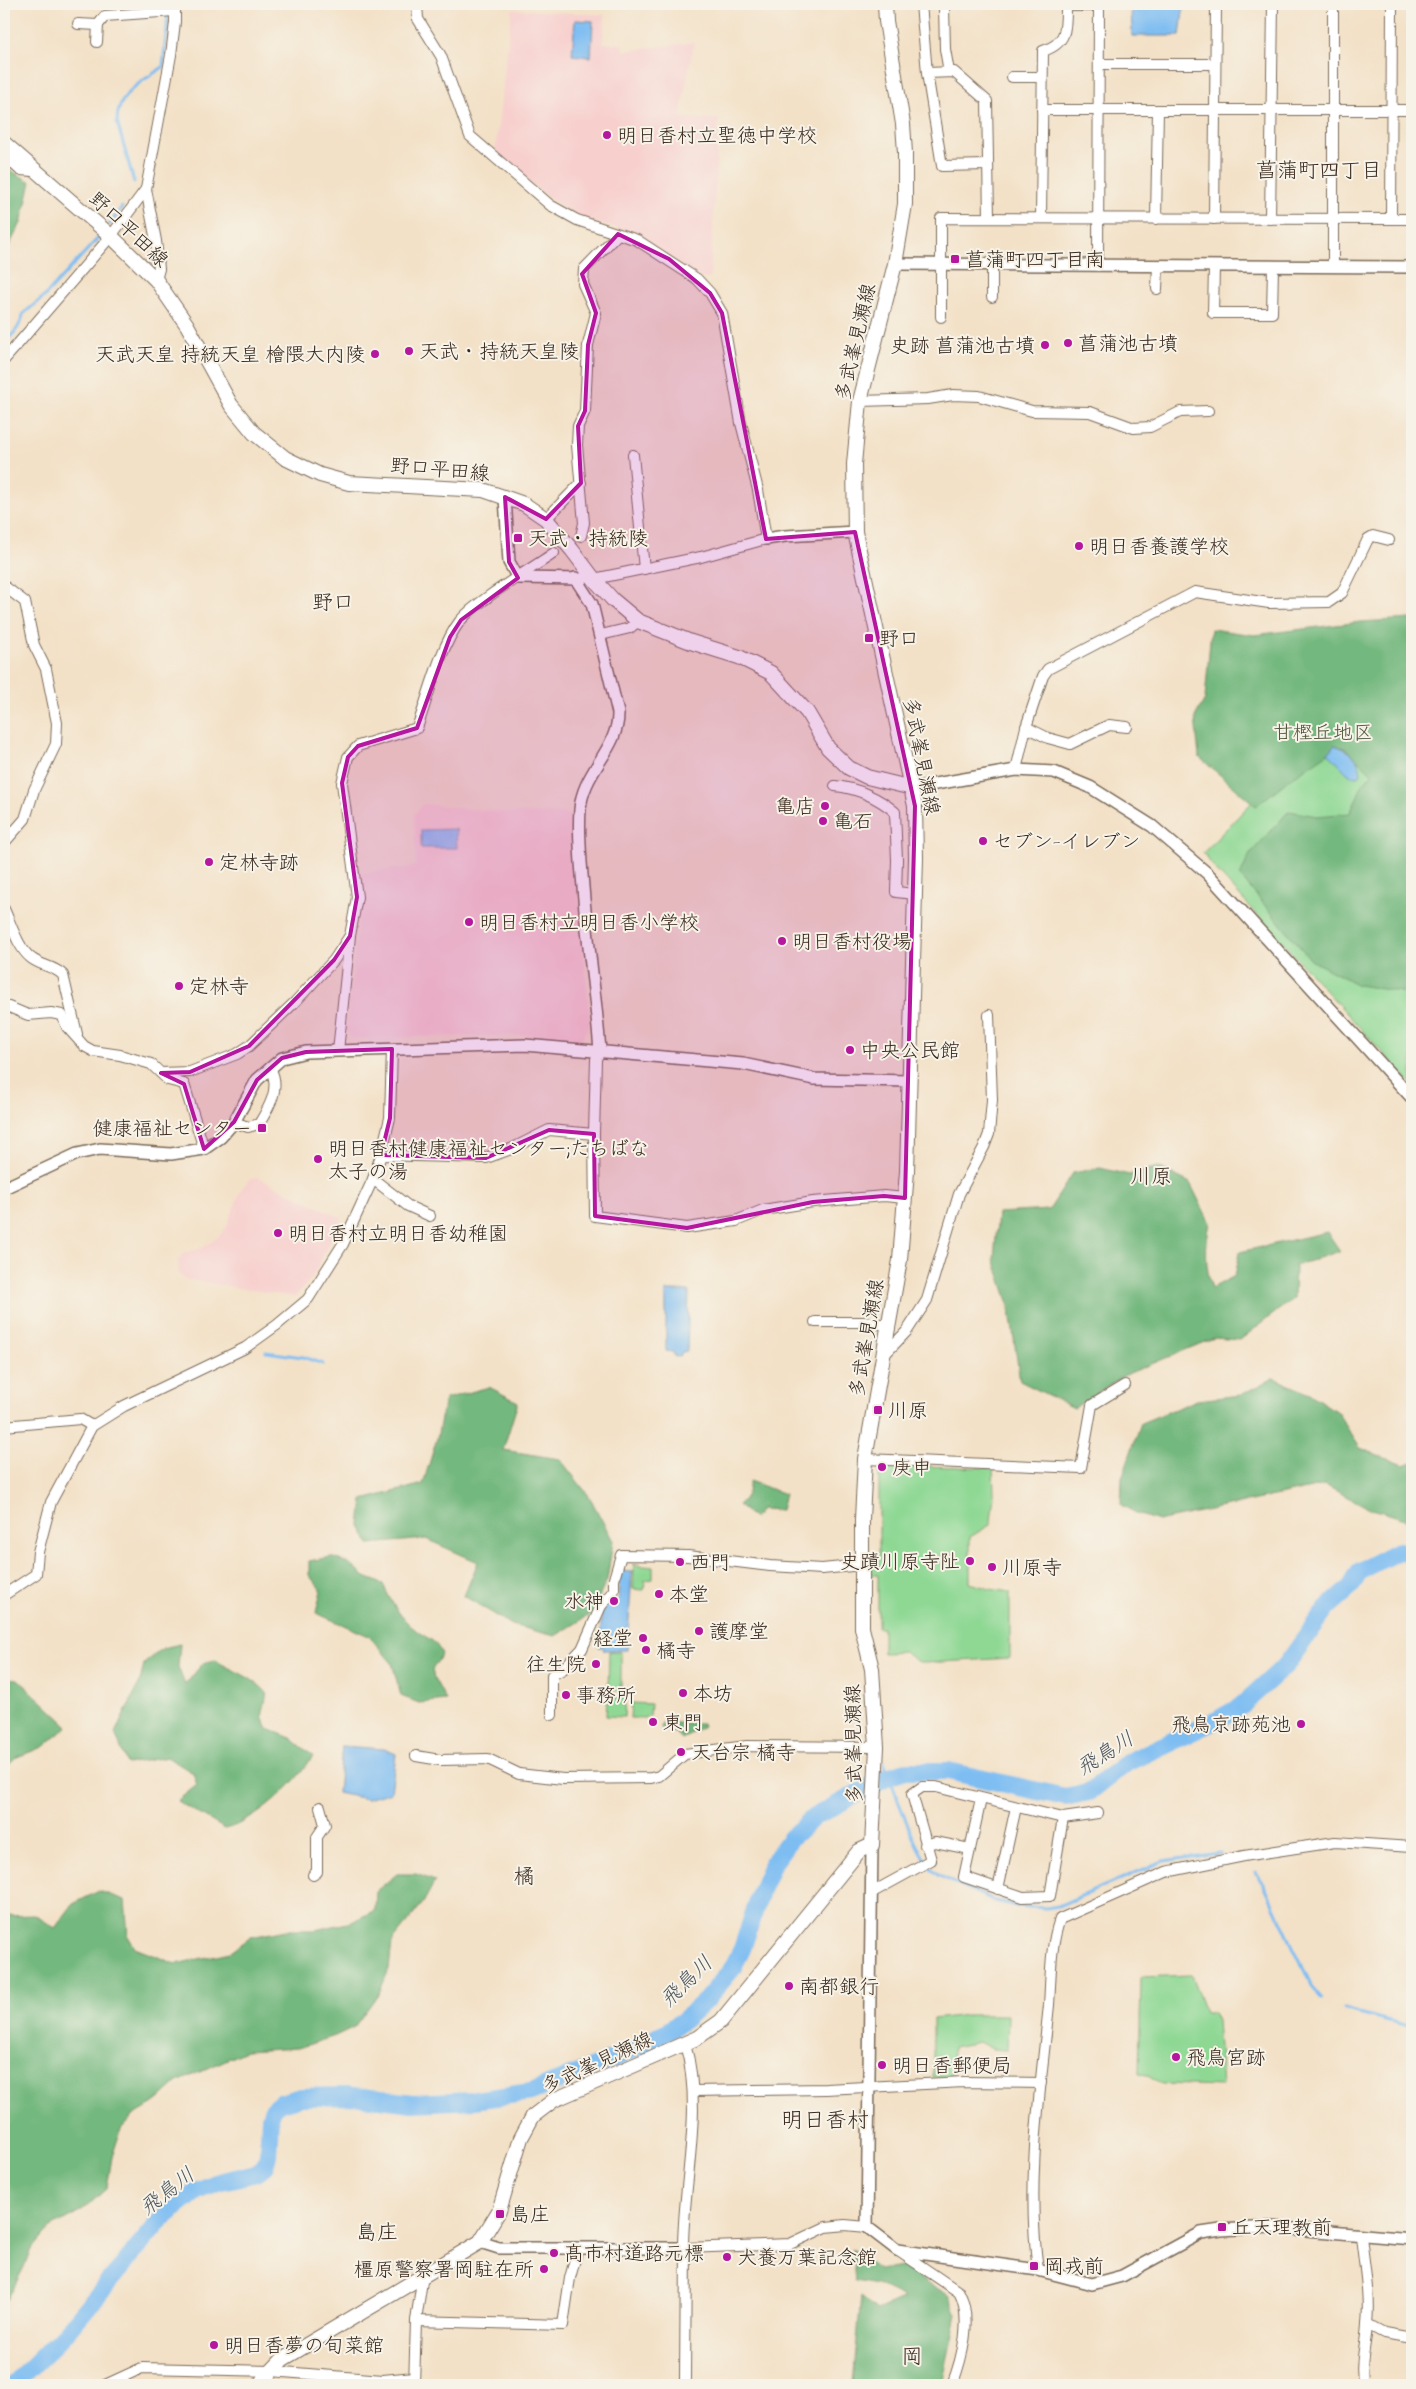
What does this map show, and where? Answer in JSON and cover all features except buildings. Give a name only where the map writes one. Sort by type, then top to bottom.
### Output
[{"type":"main road","name":"多武峯見瀬線","points":[[261,2385],[262,2381],[283,2359],[422,2274],[480,2242],[499,2211],[520,2138],[533,2116],[554,2100],[697,2038],[721,2021],[859,1851],[872,1845],[877,1747],[872,1669],[862,1628],[865,1459],[900,1260],[905,1198],[915,894],[915,806],[855,532],[854,464],[860,401],[895,264],[905,204],[905,153],[885,4]]},
{"type":"main road","name":"野口平田線","points":[[4,143],[111,236],[156,280],[187,325],[230,405],[254,433],[285,458],[320,475],[349,483],[483,490],[524,504],[546,520],[613,600],[638,620],[691,642],[739,657],[771,673],[807,712],[828,748],[849,768],[867,777],[912,788]]},
{"type":"street","points":[[416,4],[418,18],[441,56],[470,136],[550,205],[577,220],[637,240],[696,279],[710,293],[722,313],[766,539]]},
{"type":"street","points":[[921,4],[927,74],[942,166],[988,164]]},
{"type":"street","points":[[1214,220],[1216,4]]},
{"type":"street","points":[[1270,219],[1274,4]]},
{"type":"street","points":[[1333,4],[1333,267]]},
{"type":"street","points":[[1390,219],[1392,4]]},
{"type":"street","points":[[1041,218],[1043,52],[1054,47],[1061,40],[1066,28],[1066,6],[1099,5],[1098,266]]},
{"type":"street","points":[[944,7],[945,49],[949,72]]},
{"type":"street","points":[[97,42],[98,25],[105,16],[172,9],[175,22],[171,55],[146,189],[156,241],[159,269],[156,280]]},
{"type":"street","points":[[78,24],[98,25]]},
{"type":"street","points":[[1099,64],[1215,64]]},
{"type":"street","points":[[927,74],[954,72],[987,101],[989,218]]},
{"type":"street","points":[[1012,77],[1042,77]]},
{"type":"street","points":[[1042,110],[1412,110]]},
{"type":"street","points":[[1156,219],[1158,110]]},
{"type":"street","points":[[4,155],[20,170],[34,170]]},
{"type":"street","points":[[4,360],[18,341],[111,236],[146,189]]},
{"type":"street","points":[[941,316],[941,218],[1214,220],[1412,218]]},
{"type":"street","points":[[581,536],[584,523],[577,445],[578,426],[585,411],[588,345],[596,313],[583,284],[582,274],[584,269],[618,234]]},
{"type":"street","points":[[895,264],[1412,267]]},
{"type":"street","points":[[992,265],[992,297]]},
{"type":"street","points":[[1157,289],[1158,266]]},
{"type":"street","points":[[1214,267],[1214,313],[1272,313],[1273,267]]},
{"type":"street","points":[[860,401],[979,396],[1032,410],[1090,412],[1134,428],[1150,427],[1180,412],[1208,412]]},
{"type":"street","points":[[633,455],[644,570]]},
{"type":"street","points":[[546,520],[581,483]]},
{"type":"street","points":[[505,496],[509,562],[518,578]]},
{"type":"street","points":[[518,578],[594,579],[644,570],[766,539],[785,536],[855,532]]},
{"type":"street","points":[[1016,770],[1026,727],[1048,669],[1142,618],[1195,592],[1269,603],[1329,602],[1342,593],[1368,539],[1373,536],[1389,540]]},
{"type":"street","points":[[338,1051],[350,936],[358,897],[342,782],[348,757],[358,746],[417,728],[450,637],[461,620],[554,553]]},
{"type":"street","points":[[575,578],[592,604],[616,698],[619,724],[613,740],[588,779],[580,810],[582,876],[600,1051],[596,1059],[594,1134],[595,1216],[687,1228],[736,1221],[763,1210],[813,1202],[884,1196],[905,1198]]},
{"type":"street","points":[[4,586],[25,602],[34,645],[46,669],[57,722],[56,744],[34,790],[25,819],[4,843]]},
{"type":"street","points":[[601,635],[630,628],[638,620]]},
{"type":"street","points":[[1026,727],[1048,738],[1070,744],[1110,725],[1127,727]]},
{"type":"street","points":[[912,788],[1016,770],[1041,770],[1067,776],[1090,787],[1160,832],[1223,889],[1412,1098]]},
{"type":"street","points":[[835,786],[850,788],[883,802],[895,812],[896,892],[915,894]]},
{"type":"street","points":[[4,909],[26,952],[32,959],[58,970],[63,975],[70,1014],[78,1037]]},
{"type":"street","points":[[161,1073],[190,1072],[237,1054],[249,1046],[295,1002],[334,960],[350,936]]},
{"type":"street","points":[[4,1005],[28,1015],[62,1014],[67,1027],[78,1037],[84,1046],[93,1051],[120,1055],[151,1064],[168,1080],[184,1084],[204,1149]]},
{"type":"street","points":[[883,1356],[907,1331],[927,1300],[959,1194],[989,1134],[992,1100],[989,1014]]},
{"type":"street","points":[[4,1188],[77,1154],[100,1149],[171,1154],[204,1149],[221,1137],[234,1122],[257,1080],[282,1058],[306,1052],[525,1045],[743,1064],[814,1079],[909,1081]]},
{"type":"street","points":[[4,1595],[36,1574],[38,1552],[51,1502],[92,1426],[124,1406],[245,1348],[308,1299],[343,1244],[373,1179],[390,1118],[392,1049]]},
{"type":"street","points":[[234,1122],[248,1127],[259,1124],[276,1088],[277,1082],[270,1068]]},
{"type":"street","points":[[381,1155],[486,1158],[511,1149],[549,1130],[594,1134]]},
{"type":"street","points":[[373,1179],[408,1206],[430,1216]]},
{"type":"street","points":[[815,1322],[863,1322],[888,1325]]},
{"type":"street","points":[[865,1459],[1081,1468],[1092,1405],[1125,1385]]},
{"type":"street","points":[[4,1426],[80,1420],[92,1426]]},
{"type":"street","points":[[552,1715],[552,1675],[563,1668],[582,1649],[601,1606],[614,1590],[614,1579],[621,1555],[688,1556],[770,1566],[822,1569],[862,1566]]},
{"type":"street","points":[[416,1756],[440,1760],[488,1759],[519,1774],[564,1779],[651,1778],[659,1776],[685,1754],[748,1746],[877,1747]]},
{"type":"street","points":[[871,1892],[927,1863],[926,1845],[912,1794],[922,1787],[936,1787],[1063,1818],[1098,1814]]},
{"type":"street","points":[[981,1799],[964,1877],[1023,1897],[1050,1896],[1063,1818]]},
{"type":"street","points":[[313,1875],[318,1872],[316,1837],[325,1825],[320,1807]]},
{"type":"street","points":[[998,1889],[1016,1807]]},
{"type":"street","points":[[926,1845],[935,1842],[970,1848]]},
{"type":"street","points":[[1038,2270],[1032,2211],[1054,1936],[1060,1919],[1166,1872],[1244,1856],[1335,1842],[1412,1847]]},
{"type":"street","points":[[867,2227],[872,1845]]},
{"type":"street","points":[[684,2044],[689,2057],[693,2091],[688,2177],[683,2216],[685,2380],[687,2385]]},
{"type":"street","points":[[693,2091],[826,2089],[964,2082],[1041,2084]]},
{"type":"street","points":[[480,2242],[499,2248],[684,2248],[790,2244],[826,2227],[845,2224],[867,2227],[896,2250],[958,2292],[964,2302],[963,2344],[952,2385]]},
{"type":"street","points":[[896,2250],[1038,2270],[1092,2284],[1122,2276],[1201,2233],[1242,2227],[1270,2227],[1412,2239]]},
{"type":"street","points":[[1361,2236],[1367,2287],[1367,2324],[1362,2360],[1364,2385]]},
{"type":"street","points":[[416,2321],[563,2325],[570,2278],[578,2248]]},
{"type":"street","points":[[105,2385],[142,2368],[271,2371],[414,2381],[416,2321],[422,2274]]},
{"type":"street","points":[[1367,2324],[1384,2333],[1412,2338]]},
{"type":"highlighted area","points":[[618,234],[669,259],[710,293],[722,313],[766,539],[855,532],[915,806],[905,1198],[884,1196],[813,1202],[687,1228],[595,1216],[594,1134],[549,1130],[486,1158],[381,1155],[390,1118],[392,1049],[306,1052],[282,1058],[257,1080],[234,1122],[204,1149],[184,1084],[161,1073],[190,1072],[249,1046],[334,960],[350,936],[357,897],[342,783],[348,757],[358,746],[417,728],[450,637],[461,620],[518,578],[509,562],[505,497],[546,519],[581,483],[578,426],[585,411],[588,345],[596,313],[582,274]]},
{"type":"shaded area","name":"明日香村立聖徳中学校","points":[[512,9],[605,15],[603,43],[623,44],[624,51],[694,42],[680,118],[719,119],[710,278],[701,279],[643,239],[614,227],[592,222],[574,215],[547,197],[495,151]]},
{"type":"shaded area","name":"明日香村立明日香小学校","points":[[423,804],[511,813],[572,814],[590,1024],[581,1040],[540,1035],[351,1038],[346,1030],[360,907],[359,874],[416,866],[414,815]]},
{"type":"shaded area","name":"明日香村立明日香幼稚園","points":[[257,1177],[342,1218],[312,1278],[295,1297],[184,1279],[179,1274],[178,1260],[183,1254],[202,1248],[217,1238],[226,1228],[241,1190],[249,1180]]},
{"type":"green space","points":[[4,167],[31,182],[21,223],[4,255]]},
{"type":"green space","name":"甘樫丘地区","points":[[1412,619],[1412,994],[1358,985],[1311,960],[1240,876],[1250,854],[1289,811],[1317,816],[1350,813],[1363,784],[1372,774],[1347,749],[1334,745],[1328,753],[1286,782],[1256,806],[1199,757],[1195,717],[1205,699],[1211,629],[1254,635],[1360,622]]},
{"type":"green space","name":"甘樫丘地区","points":[[1412,636],[1412,1085],[1216,870],[1203,853]]},
{"type":"green space","points":[[1158,1167],[1190,1183],[1210,1223],[1206,1256],[1212,1288],[1235,1276],[1240,1252],[1327,1232],[1340,1251],[1295,1266],[1294,1298],[1240,1340],[1214,1338],[1125,1375],[1074,1408],[1020,1381],[1009,1304],[994,1259],[998,1213],[1049,1210],[1073,1173],[1100,1168],[1129,1175]]},
{"type":"green space","points":[[1274,1378],[1310,1394],[1337,1412],[1360,1448],[1403,1465],[1412,1462],[1412,1521],[1369,1508],[1325,1485],[1158,1521],[1140,1515],[1121,1505],[1122,1478],[1141,1423],[1197,1400],[1241,1395]]},
{"type":"green space","points":[[489,1387],[518,1402],[503,1450],[560,1459],[589,1496],[613,1541],[607,1580],[591,1614],[555,1636],[512,1625],[464,1596],[478,1562],[426,1539],[369,1544],[360,1525],[363,1500],[423,1484],[437,1438],[445,1399]]},
{"type":"green space","points":[[884,1465],[993,1468],[994,1493],[990,1525],[970,1537],[970,1583],[1010,1592],[1010,1658],[925,1663],[917,1661],[904,1652],[883,1653],[883,1628],[878,1628],[878,1575],[871,1575],[871,1556],[879,1555],[879,1472],[884,1472]]},
{"type":"green space","points":[[749,1481],[785,1494],[781,1510],[761,1509],[754,1518],[738,1505],[747,1494]]},
{"type":"green space","points":[[331,1557],[350,1564],[365,1577],[383,1584],[393,1603],[406,1621],[436,1645],[442,1654],[432,1670],[434,1678],[446,1700],[419,1703],[401,1696],[392,1663],[369,1636],[316,1613],[321,1590],[309,1575],[309,1561]]},
{"type":"green space","points":[[634,1565],[653,1567],[653,1579],[645,1580],[644,1590],[633,1589]]},
{"type":"green space","points":[[180,1644],[178,1667],[185,1685],[203,1663],[215,1660],[262,1687],[267,1693],[262,1717],[268,1729],[291,1738],[313,1756],[286,1789],[263,1810],[225,1829],[177,1801],[197,1785],[193,1773],[167,1757],[127,1764],[115,1733],[140,1682],[144,1664],[163,1648]]},
{"type":"green space","points":[[609,1651],[621,1652],[621,1690],[608,1691]]},
{"type":"green space","points":[[4,1678],[18,1679],[68,1726],[43,1747],[17,1757],[4,1769]]},
{"type":"green space","points":[[607,1698],[625,1698],[624,1717],[606,1716]]},
{"type":"green space","points":[[631,1703],[651,1704],[650,1716],[630,1718]]},
{"type":"green space","points":[[662,1723],[702,1723],[703,1726],[682,1739],[676,1733],[661,1728]]},
{"type":"green space","points":[[397,1874],[416,1874],[435,1881],[423,1903],[392,1942],[389,1969],[379,1993],[354,2027],[335,2036],[298,2048],[245,2051],[178,2082],[155,2103],[133,2116],[121,2129],[112,2157],[107,2188],[82,2211],[49,2229],[30,2251],[4,2306],[4,1916],[35,1915],[55,1928],[73,1904],[99,1891],[125,1900],[128,1936],[135,1948],[176,1964],[230,1952],[251,1937],[286,1930],[315,1930],[352,1922],[375,1910],[376,1891]]},
{"type":"green space","points":[[1191,1975],[1205,2012],[1213,2012],[1217,2021],[1222,2086],[1162,2084],[1148,2075],[1139,2074],[1141,1977]]},
{"type":"green space","points":[[967,2015],[1008,2015],[1007,2050],[992,2049],[979,2042],[953,2047],[952,2078],[933,2078],[933,2019]]},
{"type":"green space","points":[[852,2249],[879,2270],[901,2266],[948,2295],[957,2314],[942,2385],[855,2385],[853,2383],[861,2297],[877,2310],[904,2298],[877,2285],[855,2281]]},
{"type":"water","points":[[1131,4],[1184,4],[1180,36],[1132,36]]},
{"type":"water","points":[[575,20],[593,21],[591,57],[572,55]]},
{"type":"water","points":[[1334,745],[1345,749],[1353,755],[1359,763],[1361,774],[1355,777],[1347,773],[1328,753]]},
{"type":"water","points":[[456,829],[457,848],[421,848],[421,830]]},
{"type":"water","points":[[666,1291],[689,1291],[687,1351],[675,1357],[673,1352],[666,1351]]},
{"type":"water","points":[[620,1571],[632,1572],[627,1650],[604,1650],[603,1647],[599,1647],[602,1611],[609,1603],[618,1603]]},
{"type":"water","points":[[342,1746],[384,1749],[396,1754],[391,1792],[367,1799],[338,1793]]},
{"type":"waterway","points":[[134,182],[117,122],[118,112],[126,95],[139,83],[163,67],[169,4]]},
{"type":"waterway","points":[[110,224],[122,207]]},
{"type":"waterway","points":[[4,341],[17,329],[23,314],[45,296],[99,237]]},
{"type":"waterway","points":[[266,1352],[303,1357],[323,1364]]},
{"type":"waterway","name":"飛鳥川","points":[[13,2385],[64,2335],[161,2220],[197,2191],[218,2182],[256,2173],[265,2166],[268,2155],[270,2118],[273,2109],[280,2103],[301,2097],[354,2096],[413,2103],[474,2100],[531,2092],[620,2056],[664,2033],[684,2020],[705,2001],[732,1969],[742,1949],[762,1888],[773,1862],[791,1838],[814,1817],[890,1776],[906,1771],[948,1771],[1065,1797],[1089,1792],[1128,1762],[1217,1720],[1241,1706],[1286,1665],[1327,1608],[1350,1588],[1360,1571],[1398,1551],[1412,1552]]},
{"type":"waterway","points":[[884,1763],[914,1839],[930,1866],[939,1876],[996,1901],[1016,1906],[1046,1908],[1058,1906],[1163,1861],[1220,1853]]},
{"type":"waterway","points":[[1255,1872],[1265,1887],[1312,1987],[1322,1999]]},
{"type":"waterway","points":[[1344,2009],[1412,2027]]},
{"type":"place","name":"明日香村立聖徳中学校","points":[[607,135]]},
{"type":"place","name":"菖蒲町四丁目南","points":[[955,259]]},
{"type":"place","name":"菖蒲池古墳","points":[[1068,343]]},
{"type":"place","name":"史跡 菖蒲池古墳","points":[[1045,345]]},
{"type":"place","name":"天武・持統天皇陵","points":[[409,351]]},
{"type":"place","name":"天武天皇 持統天皇 檜隈大内陵","points":[[375,354]]},
{"type":"place","name":"天武・持統陵","points":[[518,538]]},
{"type":"place","name":"明日香養護学校","points":[[1079,546]]},
{"type":"place","name":"野口","points":[[869,638]]},
{"type":"place","name":"亀店","points":[[825,806]]},
{"type":"place","name":"亀石","points":[[823,821]]},
{"type":"place","name":"セブン-イレブン","points":[[983,841]]},
{"type":"place","name":"定林寺跡","points":[[209,862]]},
{"type":"place","name":"明日香村立明日香小学校","points":[[469,922]]},
{"type":"place","name":"明日香村役場","points":[[782,941]]},
{"type":"place","name":"定林寺","points":[[179,986]]},
{"type":"place","name":"中央公民館","points":[[850,1050]]},
{"type":"place","name":"健康福祉センター","points":[[262,1128]]},
{"type":"place","name":"明日香村健康福祉センター;たちばな 太子の湯","points":[[318,1159]]},
{"type":"place","name":"明日香村立明日香幼稚園","points":[[278,1233]]},
{"type":"place","name":"川原","points":[[878,1410]]},
{"type":"place","name":"庚申","points":[[882,1467]]},
{"type":"place","name":"史蹟川原寺阯","points":[[970,1561]]},
{"type":"place","name":"西門","points":[[680,1562]]},
{"type":"place","name":"川原寺","points":[[992,1567]]},
{"type":"place","name":"本堂","points":[[659,1594]]},
{"type":"place","name":"水神","points":[[614,1601]]},
{"type":"place","name":"護摩堂","points":[[699,1631]]},
{"type":"place","name":"経堂","points":[[643,1638]]},
{"type":"place","name":"橘寺","points":[[646,1650]]},
{"type":"place","name":"往生院","points":[[596,1664]]},
{"type":"place","name":"本坊","points":[[683,1693]]},
{"type":"place","name":"事務所","points":[[566,1695]]},
{"type":"place","name":"東門","points":[[653,1722]]},
{"type":"place","name":"飛鳥京跡苑池","points":[[1301,1724]]},
{"type":"place","name":"天台宗 橘寺","points":[[681,1752]]},
{"type":"place","name":"南都銀行","points":[[789,1986]]},
{"type":"place","name":"飛鳥宮跡","points":[[1176,2057]]},
{"type":"place","name":"明日香郵便局","points":[[882,2065]]},
{"type":"place","name":"島庄","points":[[500,2214]]},
{"type":"place","name":"丘天理教前","points":[[1222,2227]]},
{"type":"place","name":"髙市村道路元標","points":[[554,2253]]},
{"type":"place","name":"犬養万葉記念館","points":[[727,2257]]},
{"type":"place","name":"岡戎前","points":[[1034,2266]]},
{"type":"place","name":"橿原警察署岡駐在所","points":[[544,2269]]},
{"type":"place","name":"明日香夢の旬菜館","points":[[214,2345]]},
{"type":"district","name":"菖蒲町四丁目","points":[[1319,170]]},
{"type":"district","name":"野口","points":[[333,602]]},
{"type":"district","name":"川原","points":[[1151,1176]]},
{"type":"district","name":"橘","points":[[524,1876]]},
{"type":"district","name":"明日香村","points":[[825,2119]]},
{"type":"district","name":"島庄","points":[[377,2232]]},
{"type":"district","name":"岡","points":[[912,2356]]}]
